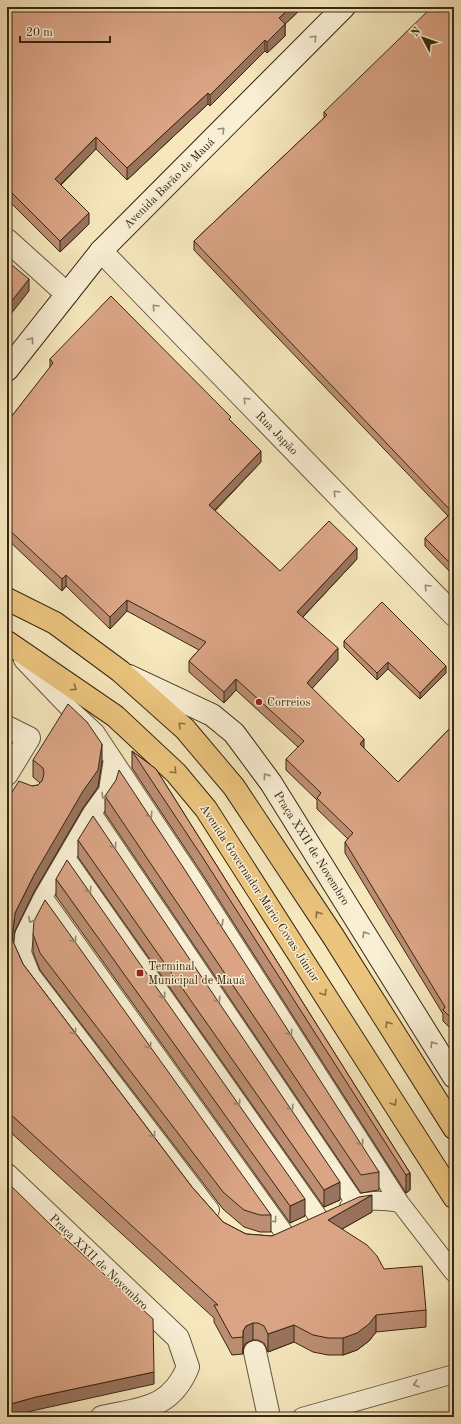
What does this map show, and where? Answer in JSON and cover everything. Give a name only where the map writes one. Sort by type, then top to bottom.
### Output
[{"type":"main road","points":[[7,599],[54,623],[120,671],[185,728],[234,786],[266,833],[454,1128]]},
{"type":"main road","name":"Avenida Governador Mário Covas Júnior","points":[[7,643],[115,716],[176,773],[206,809],[454,1197]]},
{"type":"street","name":"Avenida Barão de Mauá","points":[[7,370],[101,251],[344,7]]},
{"type":"street","points":[[7,240],[67,294]]},
{"type":"street","name":"Rua Japão","points":[[101,251],[454,615]]},
{"type":"street","name":"Praça XXII de Novembro","points":[[120,671],[212,715],[234,733],[271,783],[454,1077]]},
{"type":"street","points":[[7,727],[29,738],[8,772],[26,787]]},
{"type":"street","name":"Praça XXII de Novembro","points":[[7,1175],[178,1338],[184,1353],[188,1367],[177,1389],[171,1394],[158,1403],[102,1417]]},
{"type":"street","points":[[255,1352],[269,1417]]},
{"type":"lane","points":[[7,643],[68,707],[95,732],[194,881],[400,1203],[454,1273]]},
{"type":"lane","points":[[113,759],[108,791],[92,813],[43,897],[24,935],[22,953],[31,975],[200,1198],[223,1225]]},
{"type":"lane","points":[[92,813],[356,1204]]},
{"type":"lane","points":[[66,858],[297,1232]]},
{"type":"lane","points":[[43,897],[297,1232]]},
{"type":"lane","points":[[297,1232],[356,1204],[380,1200],[400,1203]]},
{"type":"lane","points":[[302,1417],[454,1374]]},
{"type":"building","points":[[7,7],[291,7],[279,18],[285,24],[267,42],[265,40],[210,95],[208,93],[127,168],[96,137],[55,179],[89,213],[60,241],[7,188]]},
{"type":"building","points":[[432,7],[454,7],[454,567],[425,538],[452,512],[194,241],[327,115],[324,112]]},
{"type":"building","points":[[7,261],[29,279],[7,307]]},
{"type":"building","points":[[111,296],[231,417],[229,419],[261,451],[209,505],[280,571],[329,521],[357,548],[297,612],[338,648],[307,683],[364,739],[360,744],[398,782],[454,724],[454,1021],[443,1010],[445,1007],[345,842],[353,833],[317,798],[321,793],[286,759],[304,741],[236,679],[224,692],[189,661],[206,642],[127,600],[110,617],[66,575],[62,579],[7,528],[8,421],[53,363],[50,359]]},
{"type":"building","points":[[382,602],[446,666],[420,693],[388,662],[377,673],[344,641]]},
{"type":"building","points":[[68,704],[87,722],[102,744],[98,770],[83,791],[34,875],[15,913],[12,939],[23,964],[192,1187],[223,1222],[246,1234],[272,1236],[359,1197],[372,1195],[328,1220],[367,1245],[377,1256],[384,1269],[422,1266],[426,1310],[376,1315],[369,1324],[357,1333],[343,1338],[328,1338],[313,1335],[294,1325],[268,1334],[264,1326],[258,1323],[253,1323],[246,1326],[243,1331],[243,1337],[232,1338],[214,1305],[218,1305],[7,1111],[7,800],[19,781],[32,786],[38,785],[42,781],[44,774],[43,768],[33,760]]},
{"type":"building","points":[[132,751],[156,769],[410,1173],[406,1175],[203,858]]},
{"type":"building","points":[[119,770],[379,1172],[361,1175],[105,796],[116,780]]},
{"type":"building","points":[[93,816],[340,1182],[324,1190],[78,840]]},
{"type":"building","points":[[67,860],[305,1199],[290,1206],[56,879]]},
{"type":"building","points":[[45,900],[271,1215],[260,1215],[244,1210],[223,1192],[40,953],[33,934],[34,921]]},
{"type":"building","points":[[7,1182],[55,1229],[153,1319],[154,1372],[36,1397],[7,1405]]},
{"type":"place","name":"Correios","points":[[259,702]]},
{"type":"place","name":"Terminal Municipal de Mauá","points":[[140,973]]}]
